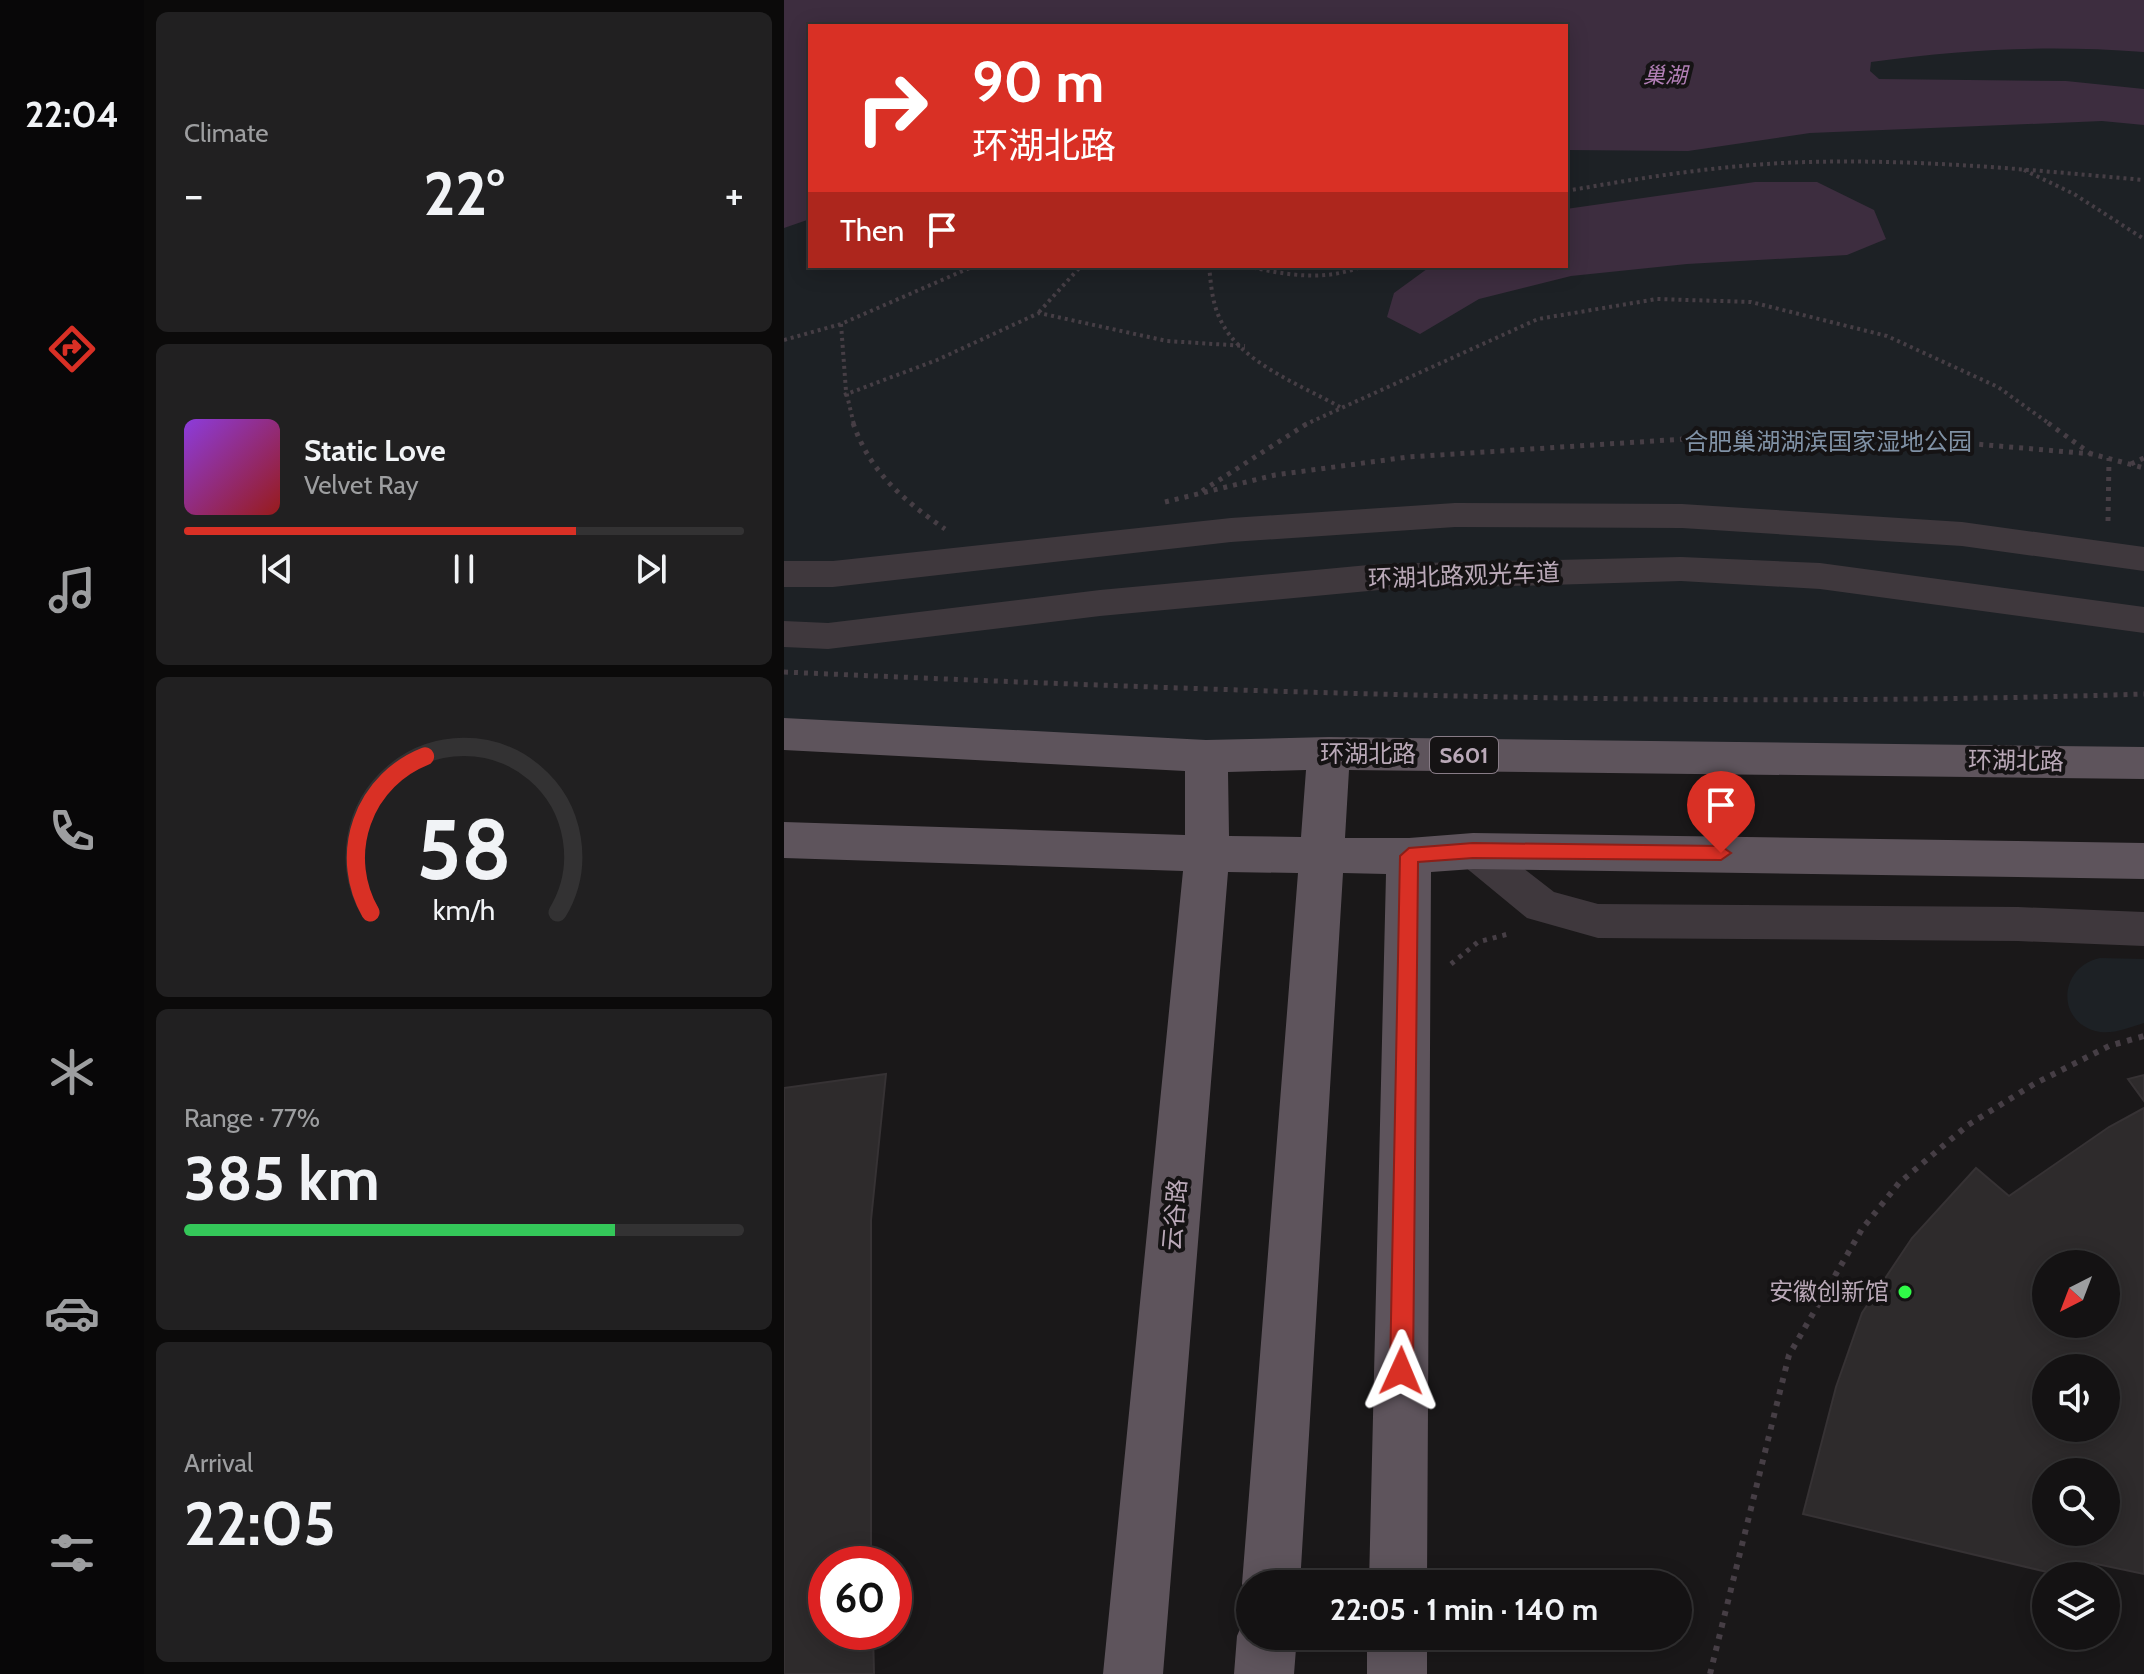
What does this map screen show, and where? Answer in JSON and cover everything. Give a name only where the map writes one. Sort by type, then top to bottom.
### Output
[{"type":"main road","name":"环湖北路","points":[[784,734],[1206,756],[1329,753],[2144,763]]},
{"type":"main road","points":[[2050,761],[2144,742]]},
{"type":"main road","points":[[1272,1570],[1329,753]]},
{"type":"main road","name":"云谷路","points":[[1133,1674],[1207,854],[1206,756]]},
{"type":"main road","points":[[784,840],[1207,854],[1409,856],[1473,851],[2144,861]]},
{"type":"main road","points":[[1398,1570],[1409,856]]},
{"type":"main road","points":[[1264,1674],[1266,1650]]},
{"type":"main road","points":[[1397,1650],[1397,1674]]},
{"type":"street","points":[[784,574],[833,574],[1231,530],[1455,515],[1682,516],[1962,534],[2144,559]]},
{"type":"street","name":"环湖北路观光车道","points":[[784,634],[828,636],[1100,603],[1379,577],[1681,569],[1820,576],[2144,620]]},
{"type":"street","points":[[1473,851],[1542,906],[1598,921],[2018,924],[2144,929]]},
{"type":"path","points":[[1568,191],[1760,164],[1869,163],[2022,169],[2144,180]]},
{"type":"path","points":[[2022,169],[2074,194],[2144,239]]},
{"type":"path","points":[[784,340],[841,324],[969,268]]},
{"type":"path","points":[[844,395],[937,360],[1039,313],[1079,268]]},
{"type":"path","points":[[1209,268],[1213,300],[1226,331],[1269,367],[1341,408]]},
{"type":"path","points":[[1254,268],[1287,276],[1311,277],[1335,275],[1357,268]]},
{"type":"path","points":[[1199,493],[1302,426],[1538,319],[1657,299],[1751,302],[1887,336],[1998,387],[2092,454]]},
{"type":"path","points":[[1039,313],[1167,341],[1245,346]]},
{"type":"path","points":[[841,324],[844,395],[859,445],[887,483],[939,525],[991,558]]},
{"type":"path","points":[[1161,503],[1275,475],[1408,457],[1792,432],[1882,436],[2092,454],[2144,468]]},
{"type":"path","points":[[2107,554],[2109,458]]},
{"type":"path","points":[[2130,464],[2144,458]]},
{"type":"path","points":[[784,672],[1060,685],[1474,697],[1867,701],[2144,694]]},
{"type":"path","points":[[1710,1674],[1789,1355],[1862,1229],[1899,1183],[1968,1125],[2046,1078],[2109,1046],[2144,1036]]},
{"type":"green space","name":"合肥巢湖湖滨国家湿地公园","points":[[784,0],[2144,0],[2144,763],[784,734]]},
{"type":"green space","points":[[2100,958],[2144,959],[2144,1023],[2117,1031],[2100,1032],[2085,1027],[2075,1018],[2067,995],[2070,983],[2086,963]]},
{"type":"water","name":"巢湖","points":[[784,0],[2144,0],[2144,52],[2074,49],[1974,51],[1871,62],[1870,71],[1879,79],[2066,81],[2144,89],[2144,125],[2102,121],[1810,133],[1688,151],[1568,150],[1568,24],[808,24],[808,220],[784,228]]},
{"type":"water","points":[[1755,182],[1817,182],[1874,210],[1886,239],[1847,255],[1687,264],[1571,276],[1479,299],[1420,334],[1387,317],[1394,293],[1428,268],[1568,268],[1568,209]]},
{"type":"building","points":[[886,1074],[871,1220],[871,1546],[808,1546],[808,1650],[873,1650],[874,1674],[784,1674],[784,1088]]},
{"type":"building","points":[[2144,1075],[2144,1101],[2128,1079]]},
{"type":"building","points":[[2144,1108],[2144,1574],[2120,1569],[2120,1562],[2032,1562],[2032,1568],[1803,1514],[1836,1387],[1862,1313],[1912,1238],[1976,1168],[2009,1196],[2109,1127]]},
{"type":"place","name":"安徽创新馆","points":[[1905,1292]]},
{"type":"route","points":[[1401,1371],[1409,856],[1473,851],[1721,853]]}]
